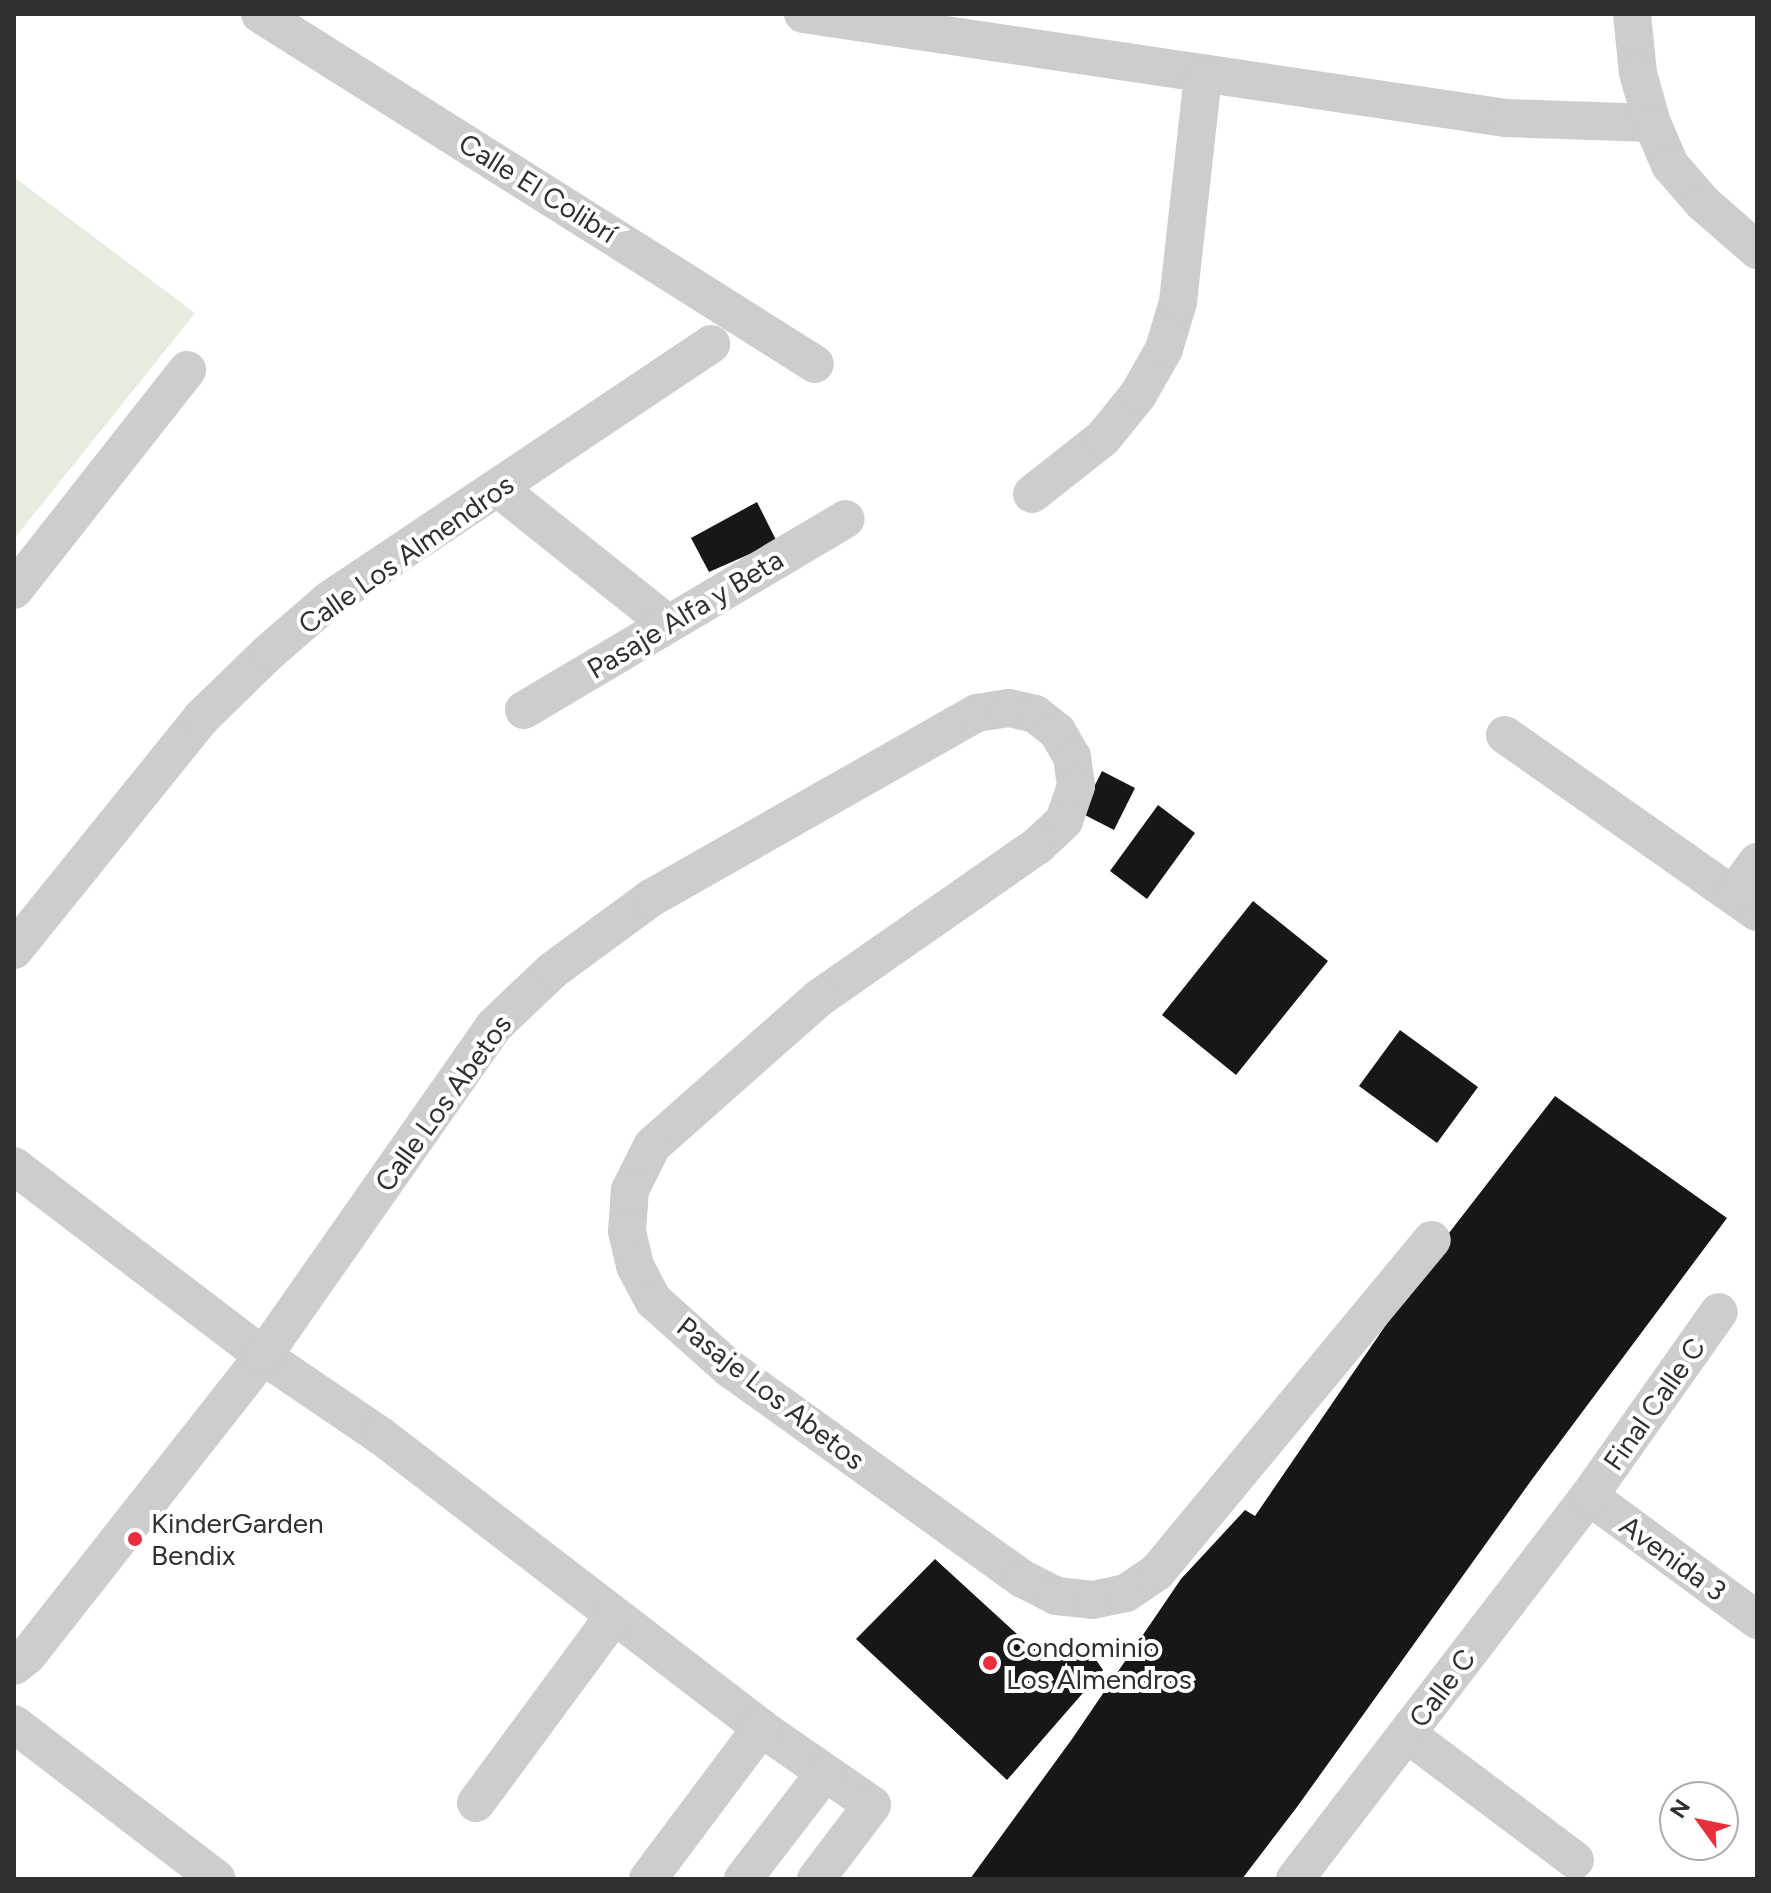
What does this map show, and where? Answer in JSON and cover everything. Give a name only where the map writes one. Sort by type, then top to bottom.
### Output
[{"type":"street","name":"Calle El Colibrí","points":[[260,14],[815,364]]},
{"type":"street","points":[[803,14],[1506,118],[1652,123]]},
{"type":"street","points":[[1632,14],[1638,73],[1652,123],[1670,165],[1703,203],[1757,250]]},
{"type":"street","points":[[1032,494],[1103,438],[1138,395],[1164,349],[1178,302],[1203,75]]},
{"type":"street","name":"Calle Los Almendros","points":[[14,950],[182,741],[269,652],[329,600],[499,489],[711,344]]},
{"type":"street","points":[[14,590],[187,370]]},
{"type":"street","points":[[499,489],[667,623]]},
{"type":"street","name":"Pasaje Alfa y Beta","points":[[524,710],[846,519]]},
{"type":"street","name":"Calle Los Abetos","points":[[14,1666],[27,1656],[263,1356],[494,1026],[553,970],[651,898],[977,713],[1009,708],[1035,714],[1057,731]]},
{"type":"street","name":"Pasaje Los Abetos","points":[[1057,731],[1072,757],[1076,786],[1064,821],[1037,846],[819,998],[652,1146],[630,1190],[627,1231],[635,1266],[654,1301],[729,1368],[1023,1579],[1056,1596],[1093,1600],[1126,1593],[1157,1572],[1432,1240]]},
{"type":"street","points":[[1505,735],[1745,904],[1757,862]]},
{"type":"street","points":[[14,1166],[263,1356],[381,1436],[761,1728],[872,1805],[816,1879]]},
{"type":"street","name":"Final Calle C","points":[[1589,1496],[1719,1312]]},
{"type":"street","name":"Avenida 3","points":[[1589,1496],[1757,1620]]},
{"type":"street","name":"Calle C","points":[[1295,1879],[1589,1496]]},
{"type":"street","points":[[476,1803],[613,1617]]},
{"type":"street","points":[[14,1724],[217,1879]]},
{"type":"street","points":[[648,1879],[761,1728]]},
{"type":"street","points":[[1407,1734],[1575,1860]]},
{"type":"street","points":[[743,1879],[824,1774]]},
{"type":"green space","points":[[14,177],[195,313],[14,539]]},
{"type":"building","points":[[757,502],[777,542],[709,572],[691,538]]},
{"type":"building","points":[[1102,771],[1135,788],[1114,830],[1081,813]]},
{"type":"building","points":[[1158,805],[1195,833],[1147,899],[1110,871]]},
{"type":"building","points":[[1253,901],[1328,961],[1236,1075],[1162,1015]]},
{"type":"building","points":[[1400,1030],[1478,1087],[1437,1143],[1359,1086]]},
{"type":"building","points":[[1555,1096],[1727,1218],[1533,1478],[1297,1807],[1242,1879],[970,1879],[1072,1739],[1181,1579],[1245,1510],[1255,1516],[1449,1233]]},
{"type":"building","name":"Condominio Los Almendros","points":[[935,1559],[1031,1647],[1060,1656],[1092,1654],[1103,1670],[1007,1780],[856,1639]]},
{"type":"place","name":"KinderGarden Bendix","points":[[135,1539]]},
{"type":"place","name":"Condominio Los Almendros","points":[[990,1663]]}]
